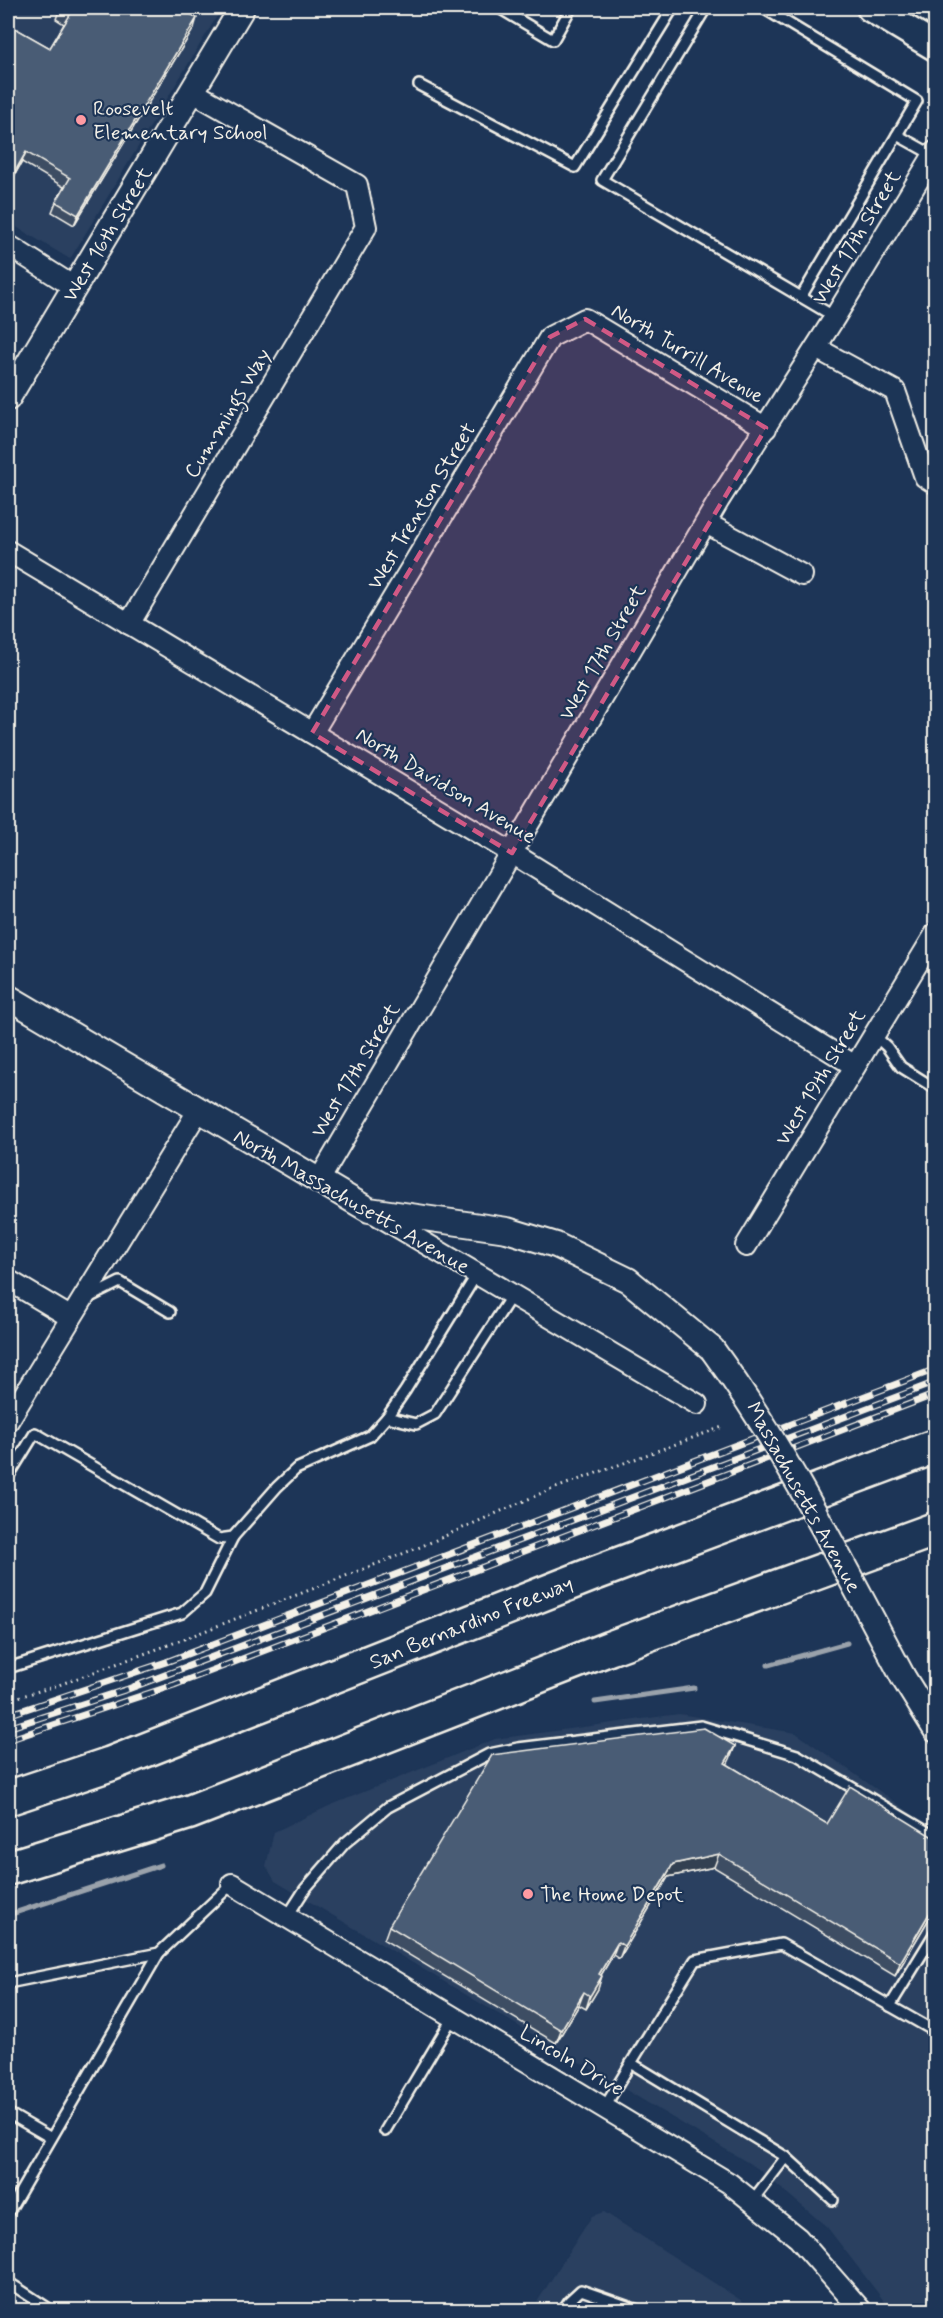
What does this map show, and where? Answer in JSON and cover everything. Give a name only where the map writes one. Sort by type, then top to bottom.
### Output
[{"type":"highway","name":"San Bernardino Freeway","points":[[8,1798],[110,1764],[592,1574],[936,1446]]},
{"type":"highway","points":[[8,1868],[190,1812],[610,1648],[928,1535]]},
{"type":"main road","points":[[871,8],[936,46]]},
{"type":"street","name":"West 16th Street","points":[[8,398],[242,8]]},
{"type":"street","name":"Cummings Way","points":[[129,624],[366,227],[357,185],[193,93]]},
{"type":"street","name":"West 17th Street","points":[[318,1182],[706,523],[836,317],[934,153]]},
{"type":"street","points":[[8,245],[74,286]]},
{"type":"street","name":"North Turrill Avenue","points":[[585,319],[766,428]]},
{"type":"street","name":"West Trenton Street","points":[[312,733],[550,337],[585,319]]},
{"type":"street","points":[[816,348],[895,391],[925,477],[936,484]]},
{"type":"street","points":[[706,523],[802,575]]},
{"type":"street","name":"North Davidson Avenue","points":[[8,551],[512,853],[855,1066]]},
{"type":"street","name":"West 19th Street","points":[[746,1246],[936,933]]},
{"type":"street","name":"North Massachusetts Avenue","points":[[8,997],[697,1404]]},
{"type":"street","points":[[8,1421],[198,1111]]},
{"type":"street","name":"Massachusetts Avenue","points":[[369,1210],[507,1230],[556,1245],[628,1280],[712,1349],[752,1404],[786,1458],[903,1677],[936,1730]]},
{"type":"street","points":[[8,1280],[75,1310]]},
{"type":"street","name":"Lincoln Drive","points":[[232,1884],[729,2183],[798,2238],[861,2310]]},
{"type":"lane","points":[[499,8],[553,40],[571,8]]},
{"type":"lane","points":[[419,85],[574,167],[673,8]]},
{"type":"lane","points":[[706,8],[602,180],[836,317]]},
{"type":"lane","points":[[763,8],[917,101],[801,297]]},
{"type":"lane","points":[[897,135],[934,153]]},
{"type":"lane","points":[[874,1035],[887,1047],[901,1067],[936,1089]]},
{"type":"lane","points":[[8,1668],[182,1613],[205,1593],[233,1537],[277,1487],[296,1469],[370,1436],[387,1417],[477,1274]]},
{"type":"lane","points":[[75,1310],[120,1282],[170,1312]]},
{"type":"lane","points":[[387,1417],[416,1424],[435,1414],[512,1294]]},
{"type":"lane","points":[[8,1477],[35,1433],[219,1539],[233,1537]]},
{"type":"lane","points":[[287,1917],[305,1890],[345,1844],[388,1807],[489,1754],[609,1737],[701,1726],[721,1731],[797,1755],[936,1838]]},
{"type":"lane","points":[[8,2213],[159,1953],[232,1884]]},
{"type":"lane","points":[[890,2006],[936,1931]]},
{"type":"lane","points":[[604,2108],[695,1960],[781,1944],[935,2031]]},
{"type":"lane","points":[[8,1983],[159,1953]]},
{"type":"lane","points":[[385,2131],[453,2017]]},
{"type":"lane","points":[[631,2063],[786,2157],[833,2200]]},
{"type":"lane","points":[[8,2113],[51,2139]]},
{"type":"lane","points":[[752,2201],[786,2157]]},
{"type":"lane","points":[[8,2282],[51,2310]]},
{"type":"lane","points":[[563,2310],[581,2290],[638,2310]]},
{"type":"path","points":[[8,1700],[52,1687],[171,1644],[420,1547],[542,1493],[725,1426]]},
{"type":"highlighted area","points":[[585,319],[766,428],[512,853],[312,733],[550,337]]},
{"type":"shaded area","name":"Roosevelt Elementary School","points":[[8,8],[222,8],[70,259],[8,222]]},
{"type":"shaded area","points":[[679,1714],[796,1733],[935,1830],[935,2310],[891,2310],[827,2227],[757,2168],[275,1881],[266,1866],[274,1832],[329,1806],[495,1739]]},
{"type":"shaded area","points":[[604,2212],[756,2310],[532,2310],[592,2216]]},
{"type":"building","name":"Roosevelt Elementary School","points":[[59,8],[180,8],[197,18],[78,215],[56,202],[70,178],[26,152],[10,180],[8,179],[8,24],[50,48],[70,15]]},
{"type":"building","name":"The Home Depot","points":[[704,1728],[735,1746],[725,1763],[827,1824],[850,1786],[936,1839],[936,1902],[900,1963],[719,1854],[673,1864],[624,1946],[618,1942],[599,1974],[602,1976],[590,1996],[584,1992],[561,2030],[389,1926],[492,1755]]},
{"type":"waterway","points":[[768,1665],[847,1643]]},
{"type":"waterway","points":[[595,1702],[694,1688]]},
{"type":"waterway","points":[[8,1915],[161,1865]]},
{"type":"railway","points":[[8,1715],[166,1662],[936,1369]]},
{"type":"railway","points":[[8,1728],[128,1689],[936,1382]]},
{"type":"railway","points":[[8,1740],[174,1685],[936,1394]]},
{"type":"place","name":"Roosevelt Elementary School","points":[[81,120]]},
{"type":"place","name":"The Home Depot","points":[[528,1894]]}]
